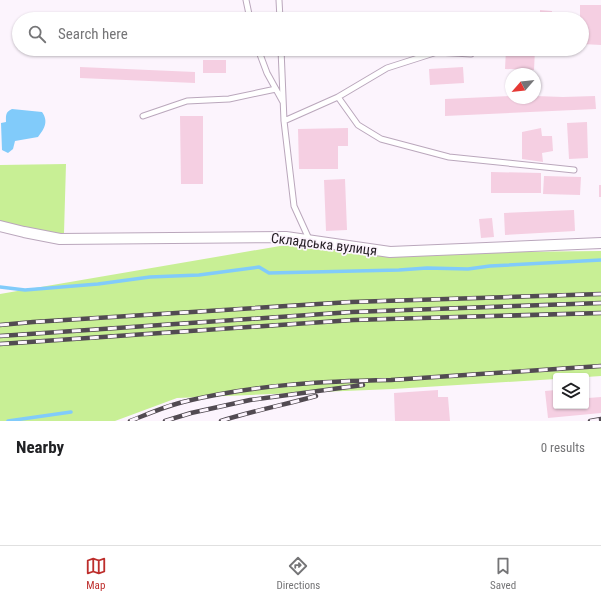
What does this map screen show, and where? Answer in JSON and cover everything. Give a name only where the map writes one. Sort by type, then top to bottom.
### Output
[{"type":"street","name":"Складська вулиця","points":[[0,226],[60,239],[286,237],[309,239],[390,252],[601,243]]},
{"type":"lane","points":[[246,0],[249,12]]},
{"type":"lane","points":[[280,0],[280,12]]},
{"type":"lane","points":[[261,56],[267,73],[283,103]]},
{"type":"lane","points":[[281,56],[284,121],[294,206],[309,239]]},
{"type":"lane","points":[[284,121],[338,97],[387,68],[424,56]]},
{"type":"lane","points":[[143,116],[187,101],[229,99],[276,89]]},
{"type":"lane","points":[[338,97],[358,125],[381,138],[449,157],[574,170]]},
{"type":"green space","points":[[66,164],[64,233],[40,232],[0,222],[0,165]]},
{"type":"green space","points":[[309,241],[390,253],[601,251],[601,376],[589,377],[589,373],[553,373],[553,379],[393,389],[177,398],[115,421],[0,421],[0,294]]},
{"type":"water","points":[[12,109],[42,112],[45,119],[45,125],[38,137],[15,141],[13,149],[8,153],[2,150],[1,123],[6,122],[7,113]]},
{"type":"building","points":[[580,5],[601,5],[601,45],[589,44],[589,12],[580,12]]},
{"type":"building","points":[[540,10],[552,11],[552,12],[540,12]]},
{"type":"building","points":[[506,56],[535,56],[534,68],[505,68]]},
{"type":"building","points":[[203,60],[226,60],[226,73],[203,73]]},
{"type":"building","points":[[80,67],[195,72],[195,83],[80,78]]},
{"type":"building","points":[[463,67],[464,83],[430,85],[429,69]]},
{"type":"building","points":[[505,96],[505,104],[541,104],[541,96],[595,96],[596,109],[445,116],[445,99]]},
{"type":"building","points":[[180,116],[203,116],[203,184],[181,184]]},
{"type":"building","points":[[587,122],[588,158],[569,159],[567,123]]},
{"type":"building","points":[[348,128],[348,146],[338,146],[338,169],[299,169],[298,129]]},
{"type":"building","points":[[541,128],[542,136],[552,136],[553,151],[542,153],[543,162],[522,159],[522,132]]},
{"type":"building","points":[[491,172],[541,173],[541,193],[491,193]]},
{"type":"building","points":[[544,176],[581,177],[580,195],[543,194]]},
{"type":"building","points":[[345,179],[347,230],[326,231],[324,180]]},
{"type":"building","points":[[599,185],[601,185],[601,197],[599,197]]},
{"type":"building","points":[[574,210],[575,231],[505,235],[504,213]]},
{"type":"building","points":[[492,218],[494,237],[481,238],[479,219]]},
{"type":"building","points":[[438,390],[438,397],[448,397],[450,421],[395,421],[394,393]]},
{"type":"building","points":[[553,390],[553,409],[589,409],[589,398],[601,397],[601,413],[548,418],[545,391]]},
{"type":"waterway","points":[[0,287],[25,290],[98,284],[150,277],[199,275],[259,267],[269,273],[427,268],[468,269],[490,266],[601,260]]},
{"type":"waterway","points":[[8,421],[71,412]]},
{"type":"railway","points":[[0,325],[351,302],[601,294]]},
{"type":"railway","points":[[0,336],[352,312],[601,303]]},
{"type":"railway","points":[[0,344],[353,320],[601,313]]},
{"type":"railway","points":[[130,421],[180,403],[237,391],[288,385],[340,381],[391,380],[601,366]]},
{"type":"railway","points":[[165,421],[191,413],[250,400],[363,385]]},
{"type":"railway","points":[[221,421],[316,396]]},
{"type":"railway","points":[[590,421],[601,419]]}]
